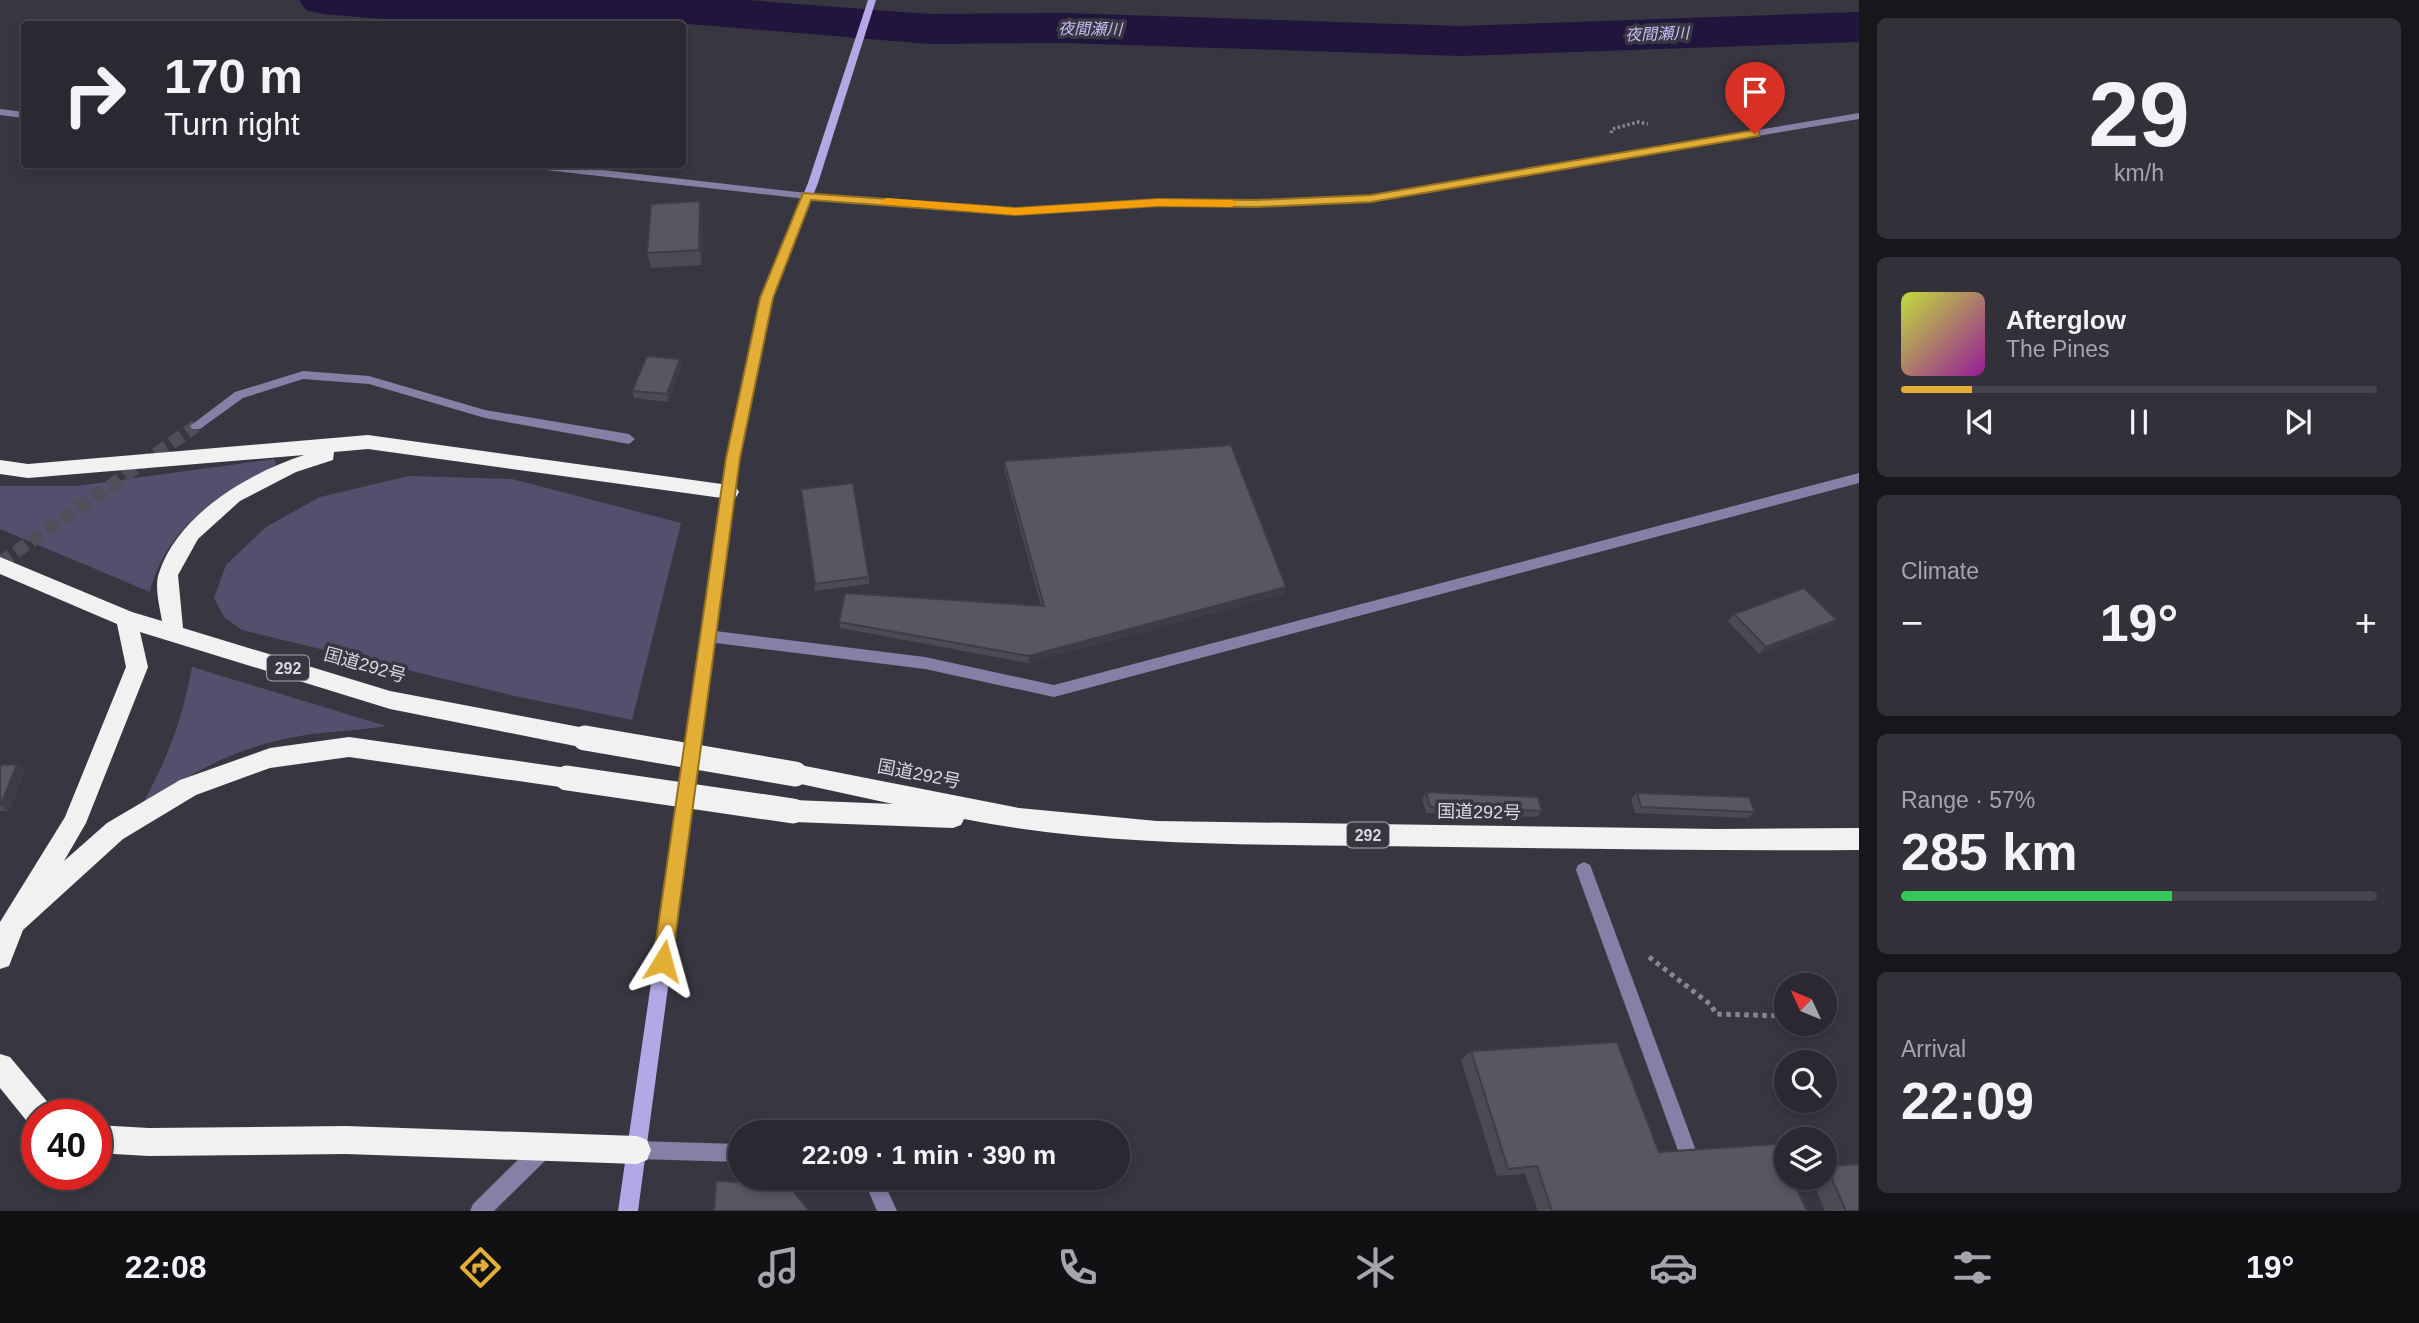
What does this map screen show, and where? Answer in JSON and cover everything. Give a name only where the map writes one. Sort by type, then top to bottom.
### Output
[{"type":"highway","points":[[173,631],[168,575],[191,534],[233,496],[256,484],[289,467],[368,442]]},
{"type":"highway","points":[[0,467],[28,471],[368,442],[729,492]]},
{"type":"highway","name":"国道292号","points":[[0,565],[127,619],[390,700],[1018,819],[1157,832],[1718,840],[1859,839]]},
{"type":"highway","points":[[0,957],[13,922],[74,823],[118,716],[136,667],[127,619]]},
{"type":"highway","points":[[13,922],[115,831],[188,787],[270,758],[349,747],[793,811],[1018,819]]},
{"type":"highway","points":[[0,1068],[26,1099]]},
{"type":"highway","points":[[112,1140],[346,1140],[637,1150]]},
{"type":"street","points":[[628,1211],[733,458],[766,298],[810,190],[872,0]]},
{"type":"street","points":[[0,112],[21,115]]},
{"type":"street","points":[[563,168],[1015,211],[1158,203],[1256,204],[1371,198],[1859,116]]},
{"type":"street","points":[[196,426],[239,395],[303,375],[369,380],[485,414],[629,439]]},
{"type":"street","points":[[707,636],[925,663],[1054,691],[1859,478]]},
{"type":"street","points":[[1584,870],[1689,1156]]},
{"type":"street","points":[[480,1211],[546,1147]]},
{"type":"street","points":[[637,1150],[728,1153]]},
{"type":"street","points":[[877,1190],[887,1211]]},
{"type":"path","points":[[1647,956],[1711,1005],[1716,1014],[1774,1016]]},
{"type":"shaded area","points":[[274,459],[276,464],[268,471],[203,511],[185,527],[163,558],[150,592],[0,529],[0,486],[77,486]]},
{"type":"shaded area","points":[[409,476],[512,479],[681,523],[632,720],[515,696],[242,630],[224,617],[214,598],[226,565],[266,527],[320,497]]},
{"type":"shaded area","points":[[192,667],[386,726],[311,734],[256,746],[196,772],[140,809],[172,740]]},
{"type":"building","points":[[700,201],[699,250],[647,253],[651,204]]},
{"type":"building","points":[[647,356],[680,359],[667,394],[632,391]]},
{"type":"building","points":[[1231,445],[1286,587],[1029,656],[839,622],[845,593],[1044,606],[1004,461]]},
{"type":"building","points":[[853,483],[869,577],[815,584],[801,489]]},
{"type":"building","points":[[1804,588],[1837,620],[1766,647],[1734,614]]},
{"type":"building","points":[[17,764],[1,805],[0,805],[0,765]]},
{"type":"building","points":[[1426,792],[1538,797],[1542,811],[1430,807]]},
{"type":"building","points":[[1637,793],[1749,797],[1755,812],[1641,807]]},
{"type":"building","points":[[1617,1042],[1659,1152],[1774,1144],[1774,1190],[1797,1190],[1807,1211],[1552,1211],[1537,1166],[1508,1169],[1471,1051]]},
{"type":"building","points":[[1859,1164],[1859,1211],[1846,1211],[1837,1190],[1837,1165]]},
{"type":"building","points":[[716,1181],[728,1182],[728,1190],[793,1190],[809,1211],[714,1211]]},
{"type":"waterway","name":"夜間瀬川","points":[[323,0],[465,12],[629,5],[929,29],[1064,28],[1461,41],[1859,27]]},
{"type":"tunnel","points":[[0,563],[196,426]]},
{"type":"slow traffic","points":[[886,202],[1015,211],[1158,203],[1232,203]]},
{"type":"route","points":[[663,961],[733,458],[766,298],[807,196],[1015,211],[1158,203],[1256,204],[1371,198],[1755,134]]}]
